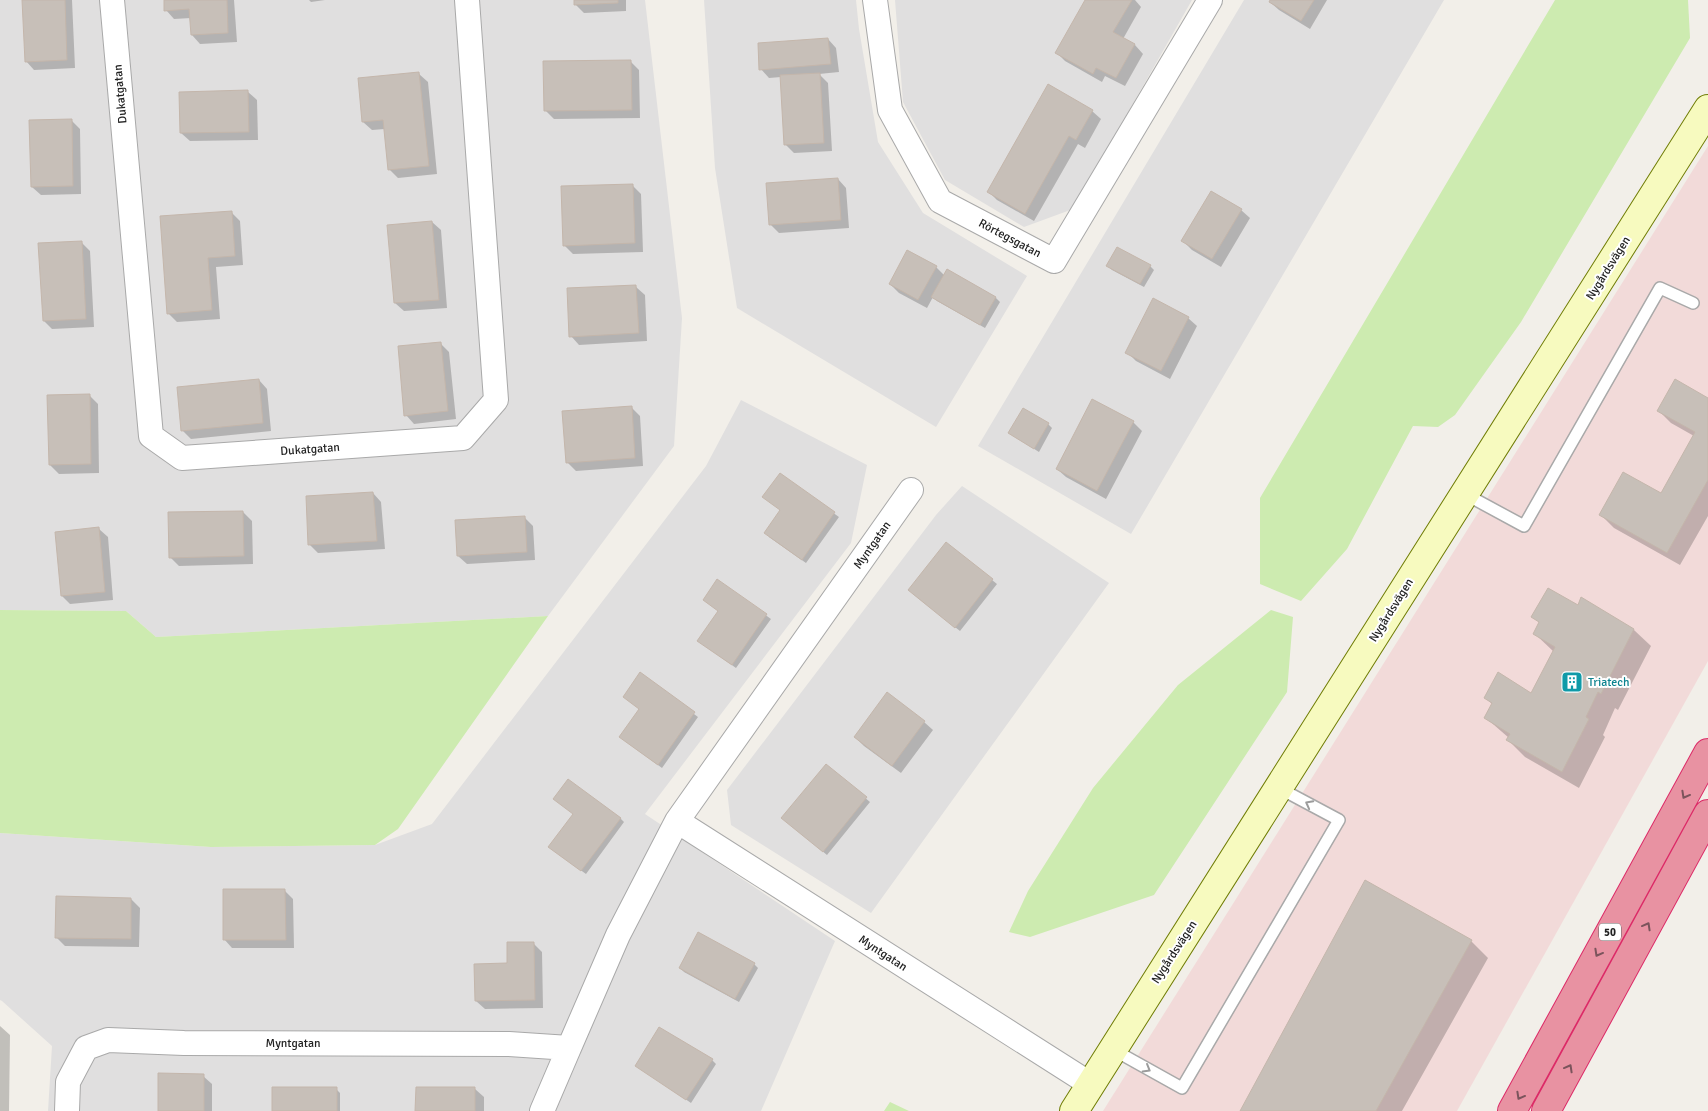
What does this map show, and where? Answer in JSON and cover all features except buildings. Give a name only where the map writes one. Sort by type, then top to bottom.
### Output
[{"type":"highway","name":"50","points":[[1512,1111],[1708,753]]},
{"type":"highway","name":"50","points":[[1546,1111],[1708,814]]},
{"type":"street","name":"Dukatgatan","points":[[112,0],[151,436],[182,458],[463,438],[496,400],[467,0]]},
{"type":"street","name":"Rörtegsgatan","points":[[875,0],[890,110],[940,200],[1054,261],[1210,0]]},
{"type":"street","name":"Nygårdsvägen","points":[[1074,1111],[1708,109]]},
{"type":"street","name":"Myntgatan","points":[[542,1111],[618,935],[677,821],[911,490]]},
{"type":"street","name":"Myntgatan","points":[[677,821],[1090,1084]]},
{"type":"street","name":"Myntgatan","points":[[67,1111],[68,1082],[86,1048],[108,1040],[184,1043],[509,1044],[569,1048]]},
{"type":"lane","points":[[1465,494],[1524,526],[1660,288],[1693,303]]},
{"type":"lane","points":[[1112,1049],[1182,1088],[1339,820],[1279,788]]},
{"type":"shaded area","points":[[0,0],[645,0],[682,318],[674,446],[548,616],[156,637],[126,611],[0,610]]},
{"type":"shaded area","points":[[704,0],[856,0],[878,142],[923,213],[1027,276],[936,427],[737,308],[715,168]]},
{"type":"shaded area","points":[[895,0],[1192,0],[1073,209],[1024,227],[945,180],[903,102]]},
{"type":"shaded area","points":[[1244,0],[1444,0],[1131,534],[978,446]]},
{"type":"shaded area","points":[[1708,146],[1708,661],[1457,1111],[1103,1111]]},
{"type":"shaded area","points":[[741,400],[867,465],[851,543],[645,814],[835,941],[761,1111],[48,1111],[52,1046],[0,1000],[0,833],[211,847],[375,845],[432,824],[706,466]]},
{"type":"shaded area","points":[[962,486],[1109,583],[871,913],[731,825],[727,790],[936,515]]},
{"type":"green space","points":[[1555,0],[1688,0],[1690,38],[1521,322],[1455,415],[1438,427],[1413,426],[1347,549],[1301,601],[1260,584],[1260,498]]},
{"type":"green space","points":[[0,610],[126,611],[156,637],[548,616],[398,829],[375,845],[211,847],[0,833]]},
{"type":"green space","points":[[1271,610],[1293,617],[1287,692],[1154,895],[1030,937],[1009,932],[1028,891],[1093,788],[1178,685]]},
{"type":"green space","points":[[890,1102],[909,1111],[884,1111]]},
{"type":"place","name":"Triatech","points":[[1572,682]]}]
